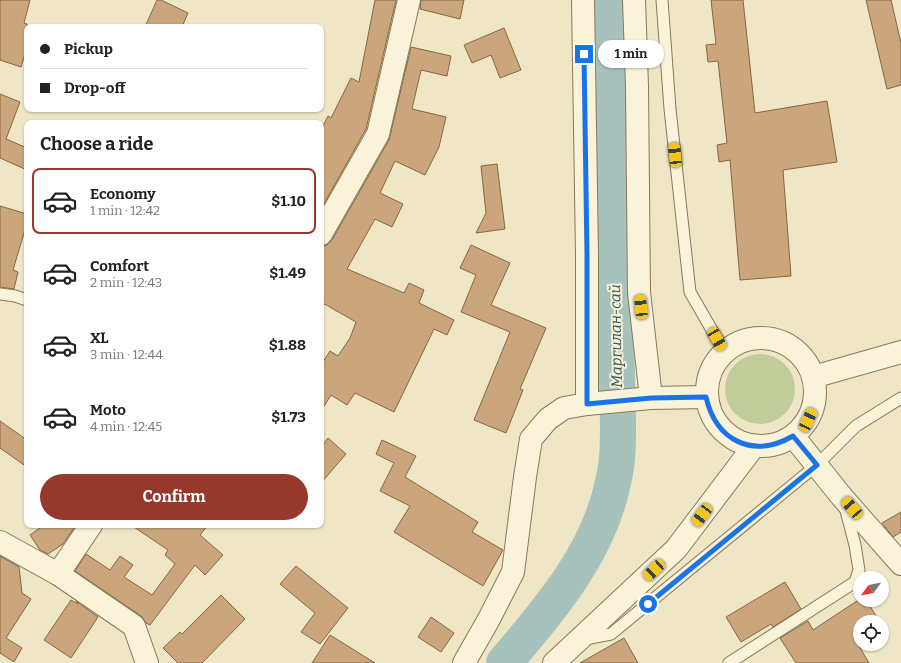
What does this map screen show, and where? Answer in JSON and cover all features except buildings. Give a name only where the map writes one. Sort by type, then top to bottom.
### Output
[{"type":"street","points":[[324,229],[378,134],[409,0]]},
{"type":"street","points":[[583,0],[587,255],[587,404]]},
{"type":"street","points":[[634,0],[637,86],[639,292],[651,398]]},
{"type":"street","points":[[758,337],[770,338],[782,342],[797,352],[809,366],[815,388],[812,410],[808,420],[801,429],[793,436],[774,445],[764,446],[754,446],[742,443],[731,438],[722,430],[714,420],[706,397],[710,372],[716,360],[724,351],[734,344],[746,339],[758,337]]},
{"type":"street","points":[[813,377],[901,352]]},
{"type":"street","points":[[464,663],[513,572],[531,439],[548,419],[564,408],[587,404],[651,398],[706,397]]},
{"type":"street","points":[[793,436],[842,497],[901,564]]},
{"type":"street","points":[[554,663],[676,549],[754,446]]},
{"type":"street","points":[[58,574],[88,528]]},
{"type":"street","points":[[0,542],[58,574],[134,626],[147,663]]},
{"type":"lane","points":[[662,0],[670,109],[690,292],[724,351]]},
{"type":"lane","points":[[0,294],[24,299]]},
{"type":"lane","points":[[578,640],[611,634],[817,465],[856,426],[901,398]]},
{"type":"lane","points":[[729,663],[855,582],[859,570],[855,545],[842,497]]},
{"type":"green space","points":[[760,354],[773,357],[785,364],[792,376],[795,389],[792,402],[785,414],[773,421],[760,424],[747,421],[735,414],[728,402],[725,389],[728,376],[735,364],[747,357]]},
{"type":"waterway","name":"Маргилан-сай","points":[[504,663],[555,601],[584,556],[596,533],[606,508],[616,468],[618,424],[609,0]]},
{"type":"route","points":[[584,54],[587,255],[587,404],[651,398],[706,397],[714,420],[731,438],[754,446],[764,446],[774,445],[793,436],[817,465],[648,604]]}]
